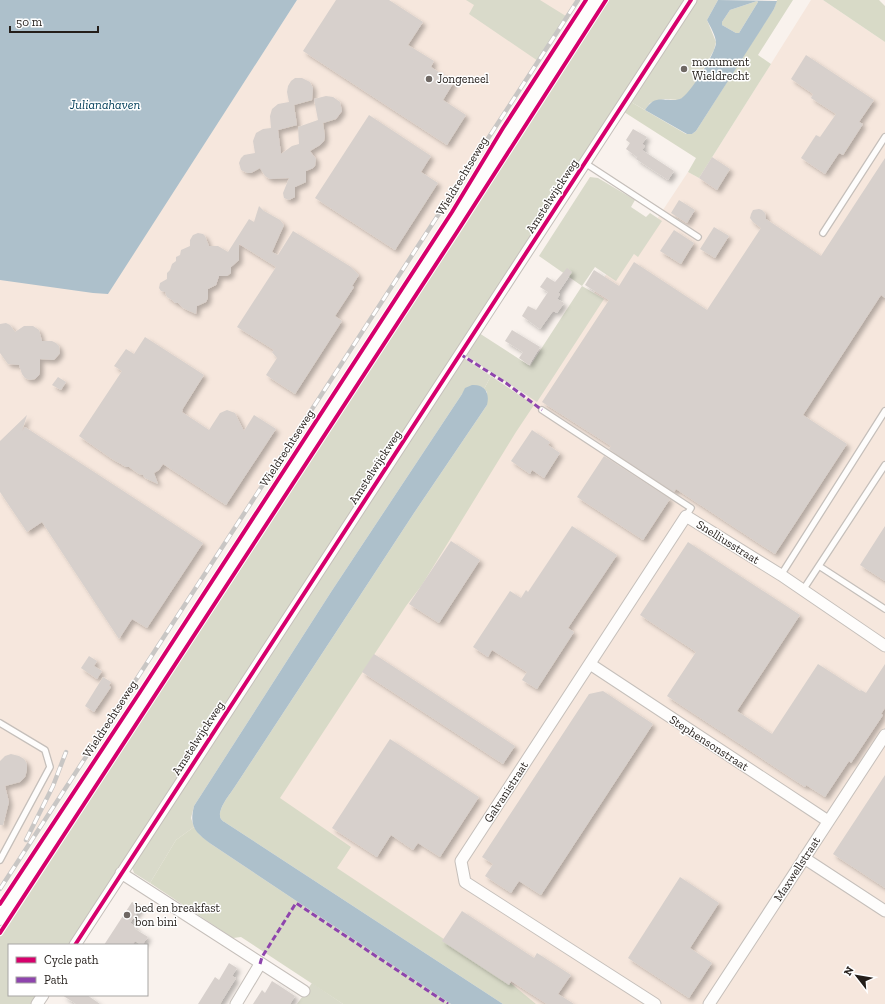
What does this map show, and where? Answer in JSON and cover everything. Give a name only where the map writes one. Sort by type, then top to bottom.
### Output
[{"type":"street","name":"Wieldrechtseweg","points":[[0,918],[409,292],[509,133],[596,0]]},
{"type":"street","name":"Amstelwijckweg","points":[[76,944],[691,0]]},
{"type":"street","name":"Snelliusstraat","points":[[686,516],[781,575],[885,646]]},
{"type":"street","name":"Galvanistraat","points":[[655,1004],[465,882],[461,861],[686,516]]},
{"type":"street","name":"Stephensonstraat","points":[[590,664],[828,821]]},
{"type":"street","name":"Maxwellstraat","points":[[709,1004],[885,735]]},
{"type":"street","points":[[804,858],[885,911]]},
{"type":"street","points":[[121,873],[304,992]]},
{"type":"street","points":[[236,1004],[260,964]]},
{"type":"lane","points":[[823,233],[885,137]]},
{"type":"lane","name":"Amstelwijckweg","points":[[585,163],[698,237]]},
{"type":"lane","name":"Snelliusstraat","points":[[542,410],[691,508],[686,516]]},
{"type":"lane","points":[[781,575],[885,411]]},
{"type":"lane","points":[[803,590],[885,465]]},
{"type":"lane","points":[[819,566],[885,608]]},
{"type":"lane","points":[[0,723],[45,750],[50,767],[0,860]]},
{"type":"shaded area","points":[[297,0],[580,0],[0,890],[0,278],[108,293]]},
{"type":"shaded area","points":[[811,0],[823,0],[885,42],[885,1004],[520,1004],[251,821],[622,250],[632,257],[688,172],[699,178]]},
{"type":"green space","points":[[466,0],[540,0],[569,18],[538,61],[469,14],[474,5]]},
{"type":"green space","points":[[608,0],[685,0],[70,944],[8,944],[8,996],[36,996],[31,1004],[0,1004],[0,934],[231,584]]},
{"type":"green space","points":[[697,0],[718,0],[707,20],[716,42],[714,50],[694,86],[686,96],[679,100],[665,99],[650,103],[645,110],[631,102]]},
{"type":"green space","points":[[777,0],[793,0],[758,55],[771,64],[699,178],[688,172],[696,158],[624,112],[631,102],[686,134],[692,134],[696,131],[774,9]]},
{"type":"green space","points":[[823,0],[879,0],[885,6],[885,42]]},
{"type":"green space","points":[[757,1],[758,2],[739,33],[736,33],[722,25],[722,22],[730,10]]},
{"type":"green space","points":[[590,177],[598,178],[635,200],[631,207],[646,217],[650,213],[662,221],[638,257],[634,254],[616,281],[595,267],[582,286],[539,256]]},
{"type":"green space","points":[[582,286],[604,299],[537,402],[465,355],[479,333],[530,366]]},
{"type":"green space","points":[[464,358],[491,376],[484,389],[482,387],[462,394],[331,592],[194,806],[191,818],[194,827],[176,840],[150,883],[134,873],[132,867]]},
{"type":"green space","points":[[491,376],[534,405],[422,585],[406,606],[280,798],[351,847],[337,868],[513,985],[536,1004],[503,1004],[224,821],[220,816],[220,812],[227,798],[414,513],[487,405],[487,392],[484,389]]},
{"type":"green space","points":[[194,827],[200,835],[211,844],[451,1004],[343,1004],[241,937],[233,938],[150,883],[176,840]]},
{"type":"green space","points":[[312,983],[343,1004],[297,1004]]},
{"type":"water","name":"Julianahaven","points":[[0,0],[297,0],[108,294],[0,280]]},
{"type":"water","points":[[718,0],[777,1],[774,9],[696,131],[692,134],[687,134],[645,110],[650,103],[656,100],[680,99],[695,82],[712,55],[716,43],[714,34],[707,20]],"holes":[[[757,1],[758,2],[739,33],[736,33],[722,25],[722,22],[730,10]]]},
{"type":"water","points":[[472,385],[480,386],[486,390],[488,397],[487,405],[414,513],[227,798],[220,812],[220,816],[224,821],[503,1004],[451,1004],[211,844],[197,832],[192,819],[194,806],[331,592],[465,388]]},
{"type":"building","points":[[336,0],[389,0],[423,22],[408,45],[434,61],[431,67],[454,82],[443,100],[466,115],[447,145],[303,51]]},
{"type":"building","points":[[806,55],[874,100],[859,122],[863,124],[843,155],[839,153],[825,174],[801,158],[816,135],[820,137],[836,114],[811,98],[813,94],[791,79]]},
{"type":"building","points":[[295,78],[302,78],[310,82],[313,88],[312,100],[294,105],[297,125],[278,130],[281,154],[292,146],[299,144],[298,127],[318,120],[314,99],[326,96],[333,97],[340,102],[342,111],[336,119],[323,123],[325,136],[324,141],[310,151],[316,159],[315,166],[306,171],[306,182],[295,187],[295,197],[289,200],[284,198],[283,193],[289,178],[270,179],[265,176],[260,168],[251,173],[247,173],[241,170],[239,163],[244,155],[255,153],[253,141],[256,133],[263,129],[271,128],[270,116],[272,109],[278,104],[289,102],[287,92],[288,86]]},
{"type":"building","points":[[369,115],[431,156],[421,172],[438,183],[395,250],[315,198]]},
{"type":"building","points":[[633,129],[647,137],[642,144],[645,146],[637,157],[626,149],[630,143],[626,140]]},
{"type":"building","points":[[642,150],[674,171],[668,180],[636,159]]},
{"type":"building","points":[[712,157],[730,169],[717,190],[699,178]]},
{"type":"building","points":[[885,158],[885,298],[881,295],[803,415],[847,444],[775,554],[676,489],[674,492],[609,449],[611,446],[542,402],[609,300],[585,285],[594,270],[619,286],[634,262],[707,310],[761,228],[750,218],[753,210],[762,210],[765,213],[766,219],[821,256]]},
{"type":"building","points":[[679,200],[695,210],[687,223],[671,213]]},
{"type":"building","points":[[259,206],[264,211],[280,220],[284,225],[272,252],[278,255],[293,231],[351,267],[359,275],[352,286],[354,287],[335,316],[342,321],[295,394],[266,375],[277,358],[272,352],[274,350],[237,327],[276,267],[239,244],[239,260],[231,267],[231,273],[227,276],[219,276],[216,285],[208,289],[208,298],[206,302],[197,306],[196,314],[183,308],[178,303],[175,303],[159,288],[160,283],[167,279],[167,273],[172,264],[176,261],[176,257],[180,255],[181,250],[190,246],[190,240],[193,235],[198,233],[203,234],[209,246],[218,246],[228,252],[249,219],[254,222]]},
{"type":"building","points":[[714,227],[729,236],[715,258],[700,249]]},
{"type":"building","points":[[674,230],[694,243],[681,264],[660,251]]},
{"type":"building","points":[[567,268],[572,272],[558,293],[560,294],[557,299],[564,303],[557,313],[553,311],[540,329],[522,316],[528,306],[536,310],[548,292],[540,287],[547,277],[555,282]]},
{"type":"building","points":[[6,323],[10,325],[15,332],[24,326],[33,326],[39,330],[42,341],[52,341],[59,346],[60,353],[55,359],[40,359],[40,372],[35,379],[30,380],[25,378],[19,365],[8,364],[0,353],[0,324]]},
{"type":"building","points":[[512,330],[540,347],[529,365],[519,358],[523,352],[505,341]]},
{"type":"building","points":[[145,337],[204,375],[182,412],[209,430],[220,413],[227,410],[235,413],[244,431],[254,415],[276,429],[226,505],[163,464],[159,470],[154,473],[158,484],[112,459],[79,436],[122,371],[114,366],[126,349],[134,354]]},
{"type":"building","points":[[58,377],[66,382],[61,390],[52,385]]},
{"type":"building","points":[[27,415],[22,431],[25,427],[203,543],[147,628],[132,619],[119,639],[42,522],[27,532],[0,492],[0,441]]},
{"type":"building","points":[[532,430],[550,442],[548,445],[560,453],[544,478],[532,470],[530,474],[511,461]]},
{"type":"building","points":[[604,456],[670,499],[643,540],[577,497]]},
{"type":"building","points":[[572,526],[617,555],[568,628],[574,632],[537,689],[522,680],[527,672],[492,650],[488,657],[473,647],[510,591],[521,598],[526,590],[528,592]]},
{"type":"building","points":[[885,526],[885,581],[860,565]]},
{"type":"building","points":[[451,541],[480,560],[439,623],[409,604]]},
{"type":"building","points":[[688,542],[800,615],[737,711],[772,734],[818,664],[860,691],[861,690],[866,693],[885,664],[885,708],[881,714],[883,715],[851,763],[849,761],[825,797],[806,785],[805,787],[667,696],[696,652],[640,615]]},
{"type":"building","points":[[374,654],[515,746],[503,764],[362,672]]},
{"type":"building","points":[[89,656],[97,661],[94,666],[102,671],[97,679],[81,668]]},
{"type":"building","points":[[103,677],[111,682],[109,686],[111,687],[94,712],[85,706]]},
{"type":"building","points":[[603,691],[653,724],[541,895],[519,881],[511,893],[485,876],[493,864],[482,857],[589,694]]},
{"type":"building","points":[[390,739],[479,797],[440,857],[418,843],[413,850],[391,835],[377,857],[332,828]]},
{"type":"building","points":[[11,754],[24,759],[27,764],[27,770],[25,777],[20,782],[5,786],[9,802],[3,825],[0,825],[0,761],[5,756]]},
{"type":"building","points":[[885,775],[885,888],[833,854]]},
{"type":"building","points":[[680,877],[719,903],[690,948],[712,963],[689,998],[628,958]]},
{"type":"building","points":[[132,902],[141,907],[130,923],[136,927],[135,929],[148,937],[143,944],[135,941],[133,944],[105,944]]},
{"type":"building","points":[[462,911],[534,958],[537,953],[571,975],[558,994],[574,1004],[547,1004],[511,981],[509,985],[442,941]]},
{"type":"building","points":[[229,963],[237,968],[232,976],[236,978],[220,1004],[198,1004],[215,977],[219,980]]},
{"type":"building","points":[[272,981],[295,996],[290,1004],[253,1004],[262,990],[265,993]]},
{"type":"building","points":[[64,996],[88,996],[100,1004],[76,1004]]},
{"type":"railway","points":[[0,889],[578,0]]},
{"type":"railway","points":[[26,840],[53,786],[66,752]]},
{"type":"marked path","points":[[460,354],[506,383],[542,410]]},
{"type":"marked path","points":[[260,964],[262,957],[296,903],[448,1004]]},
{"type":"cycle path","points":[[0,904],[140,692],[452,212],[503,128],[586,0]]},
{"type":"cycle path","points":[[0,933],[457,232],[606,0]]},
{"type":"cycle path","points":[[76,944],[691,0]]},
{"type":"place","name":"monument Wieldrecht","points":[[684,69]]},
{"type":"place","name":"Jongeneel","points":[[429,79]]},
{"type":"place","name":"bed en breakfast bon bini","points":[[127,915]]}]
